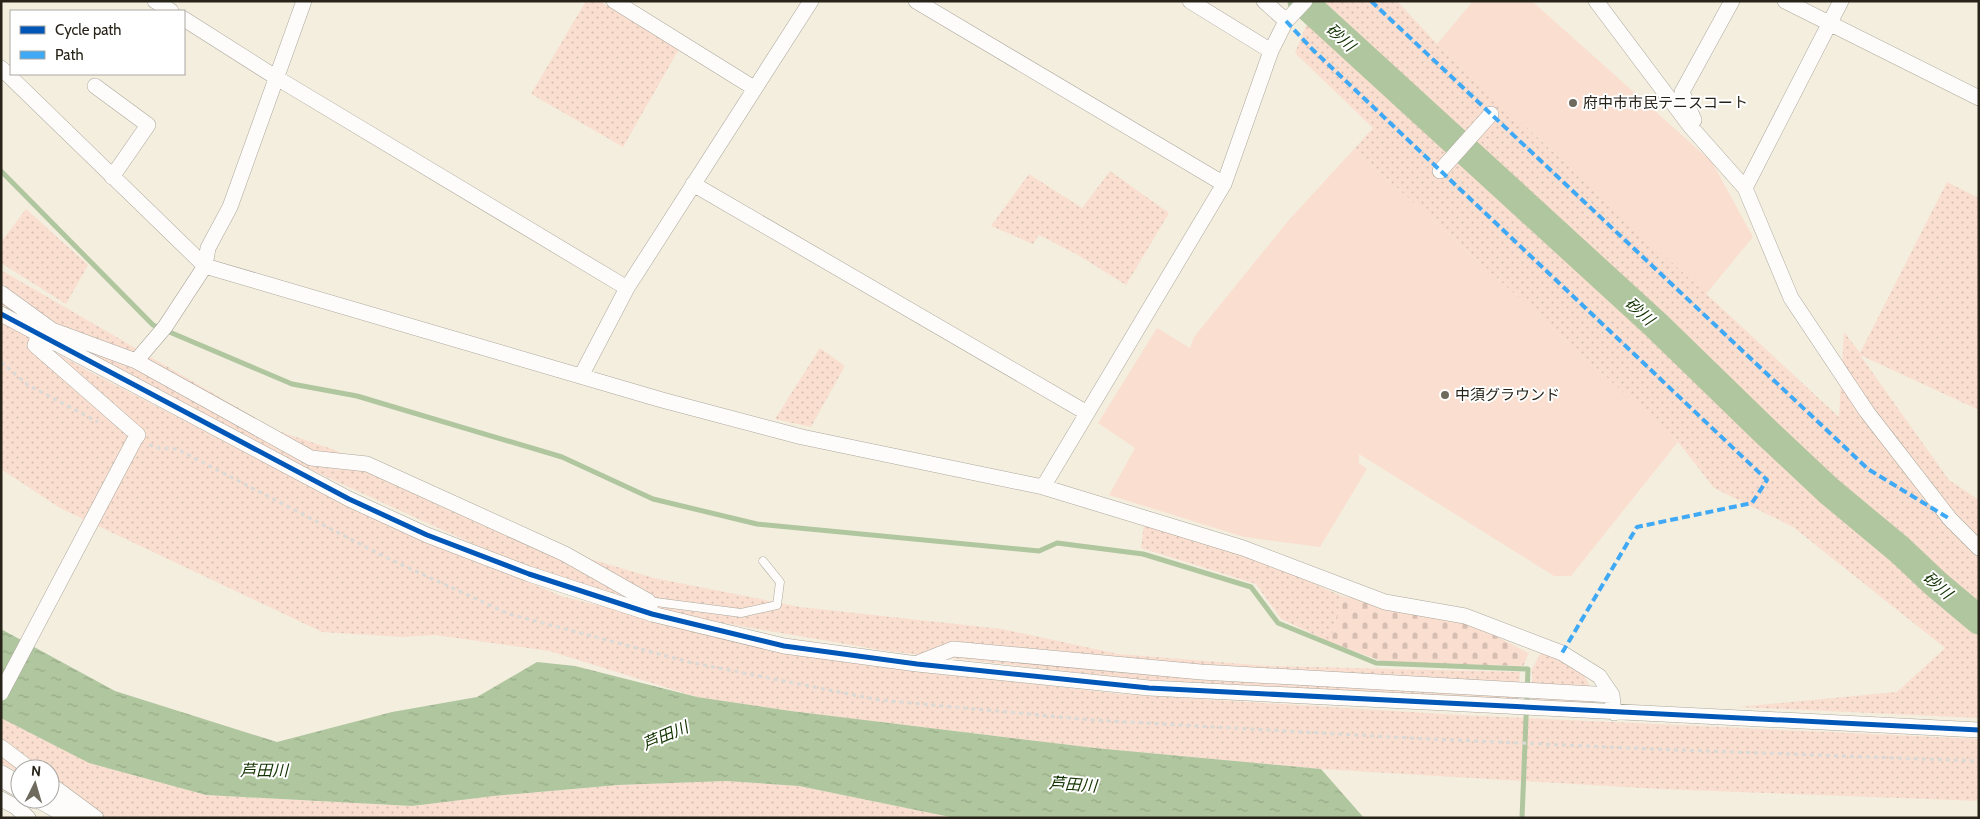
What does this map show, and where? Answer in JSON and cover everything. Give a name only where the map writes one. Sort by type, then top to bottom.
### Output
[{"type":"street","points":[[155,1],[169,10]]},
{"type":"street","points":[[136,362],[165,327],[205,266],[208,248],[230,207],[304,1]]},
{"type":"street","points":[[614,1],[754,88]]},
{"type":"street","points":[[581,376],[627,288],[811,1]]},
{"type":"street","points":[[916,1],[1224,184]]},
{"type":"street","points":[[1190,1],[1271,51]]},
{"type":"street","points":[[1264,1],[1286,21]]},
{"type":"street","points":[[1043,487],[1224,184],[1271,51],[1286,21],[1305,1]]},
{"type":"street","points":[[1596,1],[1690,126],[1745,188],[1791,298],[1867,412],[1950,519],[1979,548]]},
{"type":"street","points":[[1690,126],[1694,120],[1682,92],[1732,1]]},
{"type":"street","points":[[1785,1],[1979,98]]},
{"type":"street","points":[[1745,188],[1841,1]]},
{"type":"street","points":[[185,20],[277,78],[627,288]]},
{"type":"street","points":[[1,68],[205,266],[662,400],[802,437],[1043,487],[1243,548],[1385,602],[1465,616],[1562,653],[1599,676],[1612,695],[1614,713]]},
{"type":"street","points":[[95,86],[148,125],[112,177]]},
{"type":"street","points":[[1440,171],[1491,114]]},
{"type":"street","points":[[693,184],[1087,414]]},
{"type":"street","points":[[1,293],[45,333],[136,362],[311,458],[367,464],[565,554],[650,607]]},
{"type":"street","points":[[1,314],[45,333],[350,499],[418,531],[529,574],[784,646],[918,664],[1149,688],[1979,730]]},
{"type":"street","points":[[1,693],[138,435],[35,345],[45,333]]},
{"type":"street","points":[[918,664],[953,649],[1201,672],[1612,695]]},
{"type":"street","points":[[1,747],[17,759]]},
{"type":"street","points":[[60,791],[96,818]]},
{"type":"street","points":[[1,799],[16,807],[28,818]]},
{"type":"street","points":[[60,809],[76,818]]},
{"type":"lane","points":[[650,607],[741,613],[777,606],[780,582],[763,561]]},
{"type":"green space","points":[[586,1],[599,1],[679,49],[623,147],[531,94]]},
{"type":"green space","points":[[1328,1],[1397,1],[1437,44],[1839,417],[1844,332],[1860,353],[1947,182],[1979,198],[1979,410],[1860,355],[1949,480],[1979,500],[1979,718],[1737,707],[1897,692],[1945,648],[1793,527],[1714,488],[1678,442],[1354,149],[1373,128],[1295,53],[1306,26]]},
{"type":"green space","name":"府中市市民テニスコート","points":[[1473,1],[1532,1],[1712,162],[1753,237],[1706,294],[1437,44]]},
{"type":"green space","name":"中須グラウンド","points":[[1354,149],[1678,442],[1571,576],[1554,576],[1359,454],[1359,463],[1367,469],[1320,547],[1244,537],[1109,495],[1135,448],[1098,423],[1157,328],[1190,348],[1194,337],[1288,221]]},
{"type":"green space","points":[[1110,171],[1169,213],[1126,285],[1078,255],[1039,235],[1033,244],[991,226],[1029,174],[1082,208]]},
{"type":"green space","points":[[26,209],[88,265],[66,304],[1,263],[1,242]]},
{"type":"green space","points":[[1,270],[278,431],[335,450],[523,539],[654,578],[800,607],[1002,629],[1118,654],[1269,666],[1520,672],[1518,700],[1143,680],[887,651],[687,617],[515,563],[298,464],[56,337],[1,305]]},
{"type":"green space","points":[[1,322],[94,374],[334,498],[561,596],[777,650],[867,665],[1121,694],[1459,715],[1979,739],[1979,801],[1659,789],[1321,769],[1095,748],[791,711],[697,697],[549,651],[435,635],[403,637],[322,632],[60,508],[1,469]]},
{"type":"green space","points":[[820,348],[845,366],[811,427],[775,419]]},
{"type":"green space","points":[[1144,524],[1255,558],[1342,596],[1330,642],[1281,619],[1256,584],[1141,548]]},
{"type":"green space","points":[[1342,596],[1468,622],[1529,653],[1523,666],[1384,662],[1330,642]]},
{"type":"green space","points":[[1542,651],[1583,673],[1598,702],[1591,706],[1533,702],[1532,669]]},
{"type":"green space","points":[[1,718],[89,763],[206,795],[412,806],[494,796],[618,785],[726,781],[799,786],[955,818],[99,818],[60,796],[60,759],[10,759],[10,768],[1,763]]},
{"type":"water","name":"芦田川","points":[[1,629],[115,691],[277,742],[392,712],[477,697],[537,662],[575,666],[697,697],[791,711],[1095,748],[1321,769],[1364,818],[955,818],[799,786],[726,781],[618,785],[494,796],[412,806],[206,795],[89,763],[1,718]]},
{"type":"waterway","name":"砂川","points":[[1302,1],[1656,325],[1829,491],[1900,550],[1936,584],[1979,620]]},
{"type":"waterway","points":[[1,171],[153,325],[292,384],[357,396],[562,457],[653,499],[757,524],[1039,551],[1057,543],[1143,554],[1251,587],[1278,623],[1376,663],[1528,669],[1522,818]]},
{"type":"marked path","points":[[1371,1],[1868,469],[1950,519]]},
{"type":"marked path","points":[[1286,21],[1312,49],[1767,480],[1752,503],[1637,527],[1562,653]]},
{"type":"cycle path","points":[[1,314],[349,499],[427,535],[529,574],[652,614],[784,646],[917,664],[1149,688],[1979,730]]},
{"type":"place","name":"府中市市民テニスコート","points":[[1573,103]]},
{"type":"place","name":"中須グラウンド","points":[[1445,395]]}]
